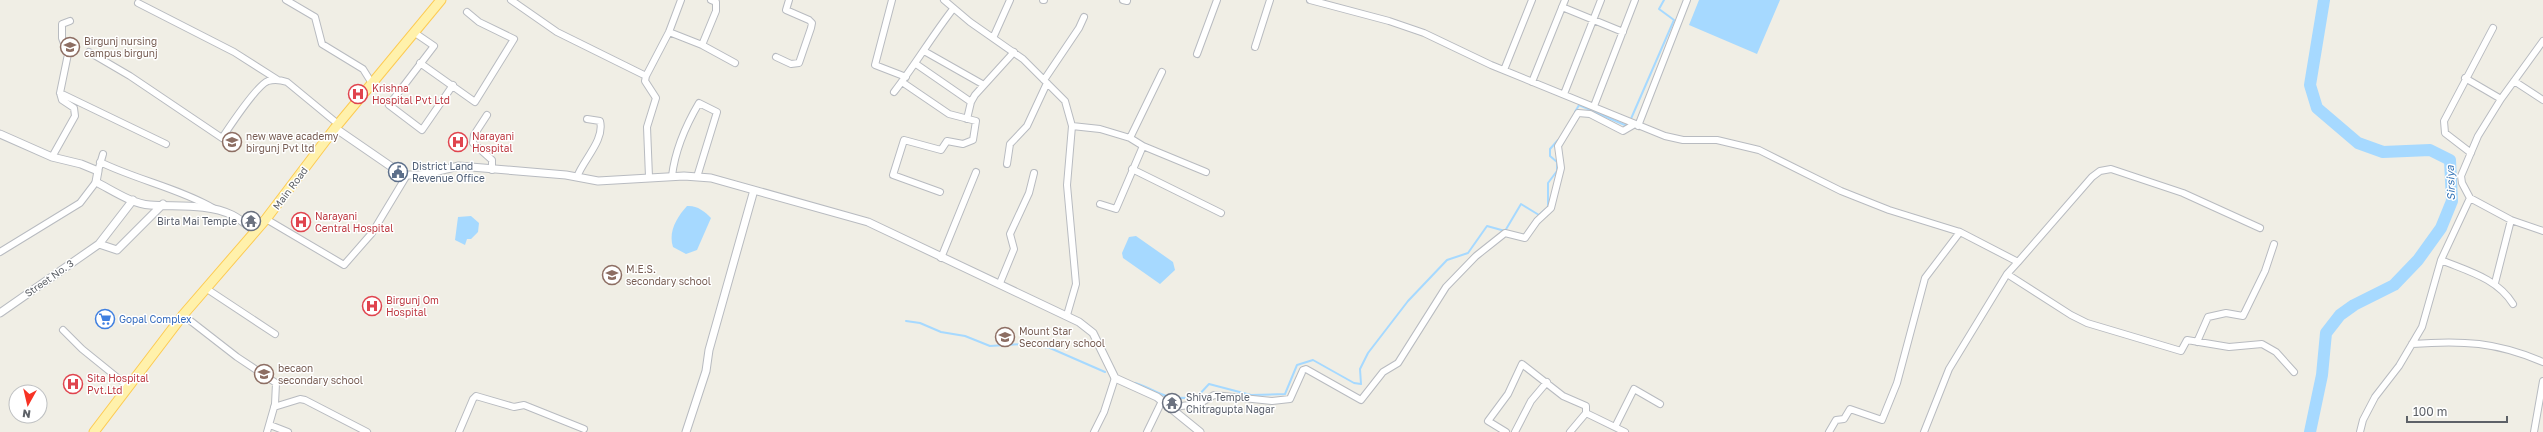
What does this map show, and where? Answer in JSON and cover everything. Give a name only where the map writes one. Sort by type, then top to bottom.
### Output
[{"type":"main road","name":"Main Road","points":[[94,432],[130,387],[183,315],[266,219],[337,126],[373,85],[441,0]]},
{"type":"street","points":[[286,0],[315,17],[322,44],[363,69],[373,85]]},
{"type":"street","points":[[511,0],[557,32],[646,76]]},
{"type":"street","points":[[648,178],[647,127],[656,98],[645,81],[646,76],[669,32],[681,0]]},
{"type":"street","points":[[711,0],[716,2],[716,11]]},
{"type":"street","points":[[702,45],[722,0]]},
{"type":"street","points":[[776,58],[791,64],[799,63],[811,28],[812,23],[809,20],[786,10],[789,0]]},
{"type":"street","points":[[892,0],[875,65],[904,80],[949,114],[976,121],[973,140],[963,144],[946,141],[941,150],[904,140],[893,175],[940,192]]},
{"type":"street","points":[[993,38],[1010,0]]},
{"type":"street","points":[[1197,54],[1217,0]]},
{"type":"street","points":[[1255,47],[1270,0]]},
{"type":"street","points":[[1310,0],[1389,21],[1424,33],[1532,82],[1665,136],[1683,140],[1717,140],[1759,150],[1841,191],[1889,210],[1960,232],[2018,262]]},
{"type":"street","points":[[1504,70],[1532,0]]},
{"type":"street","points":[[1532,82],[1564,0]]},
{"type":"street","points":[[1564,94],[1601,0]]},
{"type":"street","points":[[1594,106],[1635,0]]},
{"type":"street","points":[[1174,409],[1181,406],[1199,404],[1214,395],[1272,401],[1290,399],[1303,370],[1306,369],[1361,400],[1384,372],[1398,364],[1446,287],[1476,256],[1505,233],[1520,237],[1528,236],[1537,221],[1551,208],[1561,168],[1558,146],[1578,113],[1590,114],[1623,131],[1635,124],[1688,0]]},
{"type":"street","points":[[947,1],[953,8],[1014,52],[1065,101],[1072,126],[1067,185],[1076,284],[1067,315]]},
{"type":"street","points":[[138,3],[234,52],[278,80]]},
{"type":"street","points":[[1562,7],[1623,32]]},
{"type":"street","points":[[894,92],[916,64],[953,8]]},
{"type":"street","points":[[420,63],[475,102],[514,39],[479,22],[467,12]]},
{"type":"street","points":[[1007,164],[1010,144],[1027,126],[1046,82],[1079,28],[1084,17]]},
{"type":"street","points":[[52,157],[75,116],[74,108],[62,100],[60,93],[68,54],[62,38],[62,24],[70,21]]},
{"type":"street","points":[[2471,153],[2451,138],[2443,127],[2447,112],[2493,28]]},
{"type":"street","points":[[669,32],[702,45],[735,62]]},
{"type":"street","points":[[415,33],[434,46],[389,105],[422,130],[453,85]]},
{"type":"street","points":[[2543,41],[2501,98],[2478,136],[2461,176],[2462,183],[2470,198],[2511,220],[2543,231]]},
{"type":"street","points":[[924,51],[984,85]]},
{"type":"street","points":[[89,52],[130,76],[222,138],[262,86],[267,81],[278,80],[287,82],[337,126],[396,170],[407,175],[421,175],[459,166],[577,177],[598,181],[672,176],[697,177],[754,190],[868,222],[940,258],[1000,283],[1067,315],[1093,333],[1115,378],[1162,401],[1174,409],[1200,432]]},
{"type":"street","points":[[967,119],[971,102],[984,85],[1014,52]]},
{"type":"street","points":[[916,64],[971,102]]},
{"type":"street","points":[[1130,138],[1162,72]]},
{"type":"street","points":[[2465,78],[2501,98]]},
{"type":"street","points":[[2514,81],[2543,100]]},
{"type":"street","points":[[60,93],[166,144]]},
{"type":"street","points":[[672,176],[677,153],[689,121],[699,103],[717,112],[697,177]]},
{"type":"street","points":[[487,115],[474,135],[473,143],[492,160],[492,170]]},
{"type":"street","points":[[577,177],[597,140],[601,126],[600,121],[587,119]]},
{"type":"street","points":[[1072,126],[1100,129],[1130,138],[1143,146],[1206,172]]},
{"type":"street","points":[[0,134],[52,157],[81,164],[98,171]]},
{"type":"street","points":[[1100,204],[1116,209],[1143,146]]},
{"type":"street","points":[[0,252],[80,203],[96,182],[103,154]]},
{"type":"street","points":[[100,162],[142,180],[190,195],[216,210]]},
{"type":"street","points":[[1132,169],[1221,213]]},
{"type":"street","points":[[1924,432],[1949,369],[2007,274],[2092,177],[2100,171],[2111,169],[2183,193],[2260,228]]},
{"type":"street","points":[[940,258],[976,172]]},
{"type":"street","points":[[1000,283],[1014,249],[1010,234],[1029,193],[1034,173]]},
{"type":"street","points":[[266,219],[344,265],[372,233],[407,175]]},
{"type":"street","points":[[96,182],[133,200],[149,205],[162,204],[216,210],[231,214],[255,231]]},
{"type":"street","points":[[686,432],[754,190]]},
{"type":"street","points":[[2360,432],[2363,420],[2375,397],[2399,366],[2422,327],[2441,260],[2470,198]]},
{"type":"street","name":"Street No. 3","points":[[0,313],[99,244],[133,200]]},
{"type":"street","points":[[99,244],[117,250],[162,204]]},
{"type":"street","points":[[2495,283],[2511,220]]},
{"type":"street","points":[[1830,432],[1836,420],[1844,419],[1850,409],[1882,420],[1897,383],[1925,278],[1960,232]]},
{"type":"street","points":[[2197,342],[2208,318],[2226,313],[2243,316],[2265,271],[2274,244]]},
{"type":"street","points":[[2441,260],[2495,283],[2507,294],[2513,304]]},
{"type":"street","points":[[2007,274],[2071,315],[2087,323],[2181,351],[2186,340],[2229,347],[2262,344],[2276,352],[2294,372]]},
{"type":"street","points":[[207,289],[275,334]]},
{"type":"street","points":[[183,315],[237,357],[276,383],[274,407],[267,432]]},
{"type":"street","points":[[63,330],[82,349],[130,387]]},
{"type":"street","points":[[2412,344],[2463,341],[2482,343],[2503,347],[2543,362]]},
{"type":"street","points":[[1506,432],[1488,421],[1508,394],[1522,364],[1563,396],[1586,406],[1586,414],[1570,432]]},
{"type":"street","points":[[1094,432],[1104,412],[1115,378]]},
{"type":"street","points":[[2534,432],[2543,381]]},
{"type":"street","points":[[1516,432],[1531,401],[1547,382]]},
{"type":"street","points":[[1615,427],[1634,389],[1660,404]]},
{"type":"street","points":[[459,432],[472,399],[476,396],[514,407],[524,405],[584,430]]},
{"type":"street","points":[[274,407],[300,399],[305,400],[367,432]]},
{"type":"street","points":[[1147,432],[1162,401]]},
{"type":"street","points":[[1586,414],[1626,432]]},
{"type":"street","points":[[270,425],[288,432]]},
{"type":"water","points":[[1699,0],[1780,0],[1757,54],[1689,25]]},
{"type":"water","points":[[687,206],[694,206],[700,209],[711,218],[697,250],[686,254],[673,247],[672,236],[674,225]]},
{"type":"water","points":[[471,216],[479,223],[478,232],[471,239],[467,239],[465,245],[455,240],[458,217]]},
{"type":"water","points":[[1136,236],[1173,262],[1175,270],[1160,284],[1123,258],[1122,253],[1129,237]]},
{"type":"waterway","points":[[1630,121],[1674,20],[1659,9],[1664,0]]},
{"type":"waterway","name":"Sirsiya","points":[[2310,432],[2322,375],[2326,333],[2340,315],[2354,305],[2394,285],[2418,260],[2441,228],[2452,201],[2450,160],[2430,150],[2383,152],[2358,143],[2317,108],[2310,85],[2324,0]]},
{"type":"waterway","points":[[1575,112],[1579,105],[1627,126]]},
{"type":"waterway","points":[[1135,383],[1165,396],[1178,398],[1196,398],[1209,384],[1251,395],[1285,394],[1297,365],[1313,360],[1354,383],[1361,384],[1360,369],[1368,353],[1408,301],[1447,260],[1468,253],[1487,226],[1505,231],[1521,204],[1539,215],[1548,207],[1548,183],[1557,171],[1557,162],[1550,156],[1550,149],[1558,140]]},
{"type":"waterway","points":[[906,321],[920,323],[941,332],[965,336],[990,346],[1023,344],[1050,348],[1105,372]]},
{"type":"place","name":"Birgunj nursing campus birgunj","points":[[70,47]]},
{"type":"place","name":"Krishna Hospital Pvt Ltd","points":[[358,94]]},
{"type":"place","name":"new wave academy birgunj Pvt ltd","points":[[232,142]]},
{"type":"place","name":"Narayani Hospital","points":[[458,142]]},
{"type":"place","name":"District Land Revenue Office","points":[[398,172]]},
{"type":"place","name":"Birta Mai Temple","points":[[251,221]]},
{"type":"place","name":"Narayani Central Hospital","points":[[301,222]]},
{"type":"place","name":"M.E.S. secondary school","points":[[612,275]]},
{"type":"place","name":"Birgunj Om Hospital","points":[[372,306]]},
{"type":"place","name":"Gopal Complex","points":[[105,319]]},
{"type":"place","name":"Mount Star Secondary school","points":[[1005,337]]},
{"type":"place","name":"becaon secondary school","points":[[264,374]]},
{"type":"place","name":"Sita Hospital Pvt.Ltd","points":[[73,384]]},
{"type":"place","name":"Shiva Temple Chitragupta Nagar","points":[[1172,403]]}]
